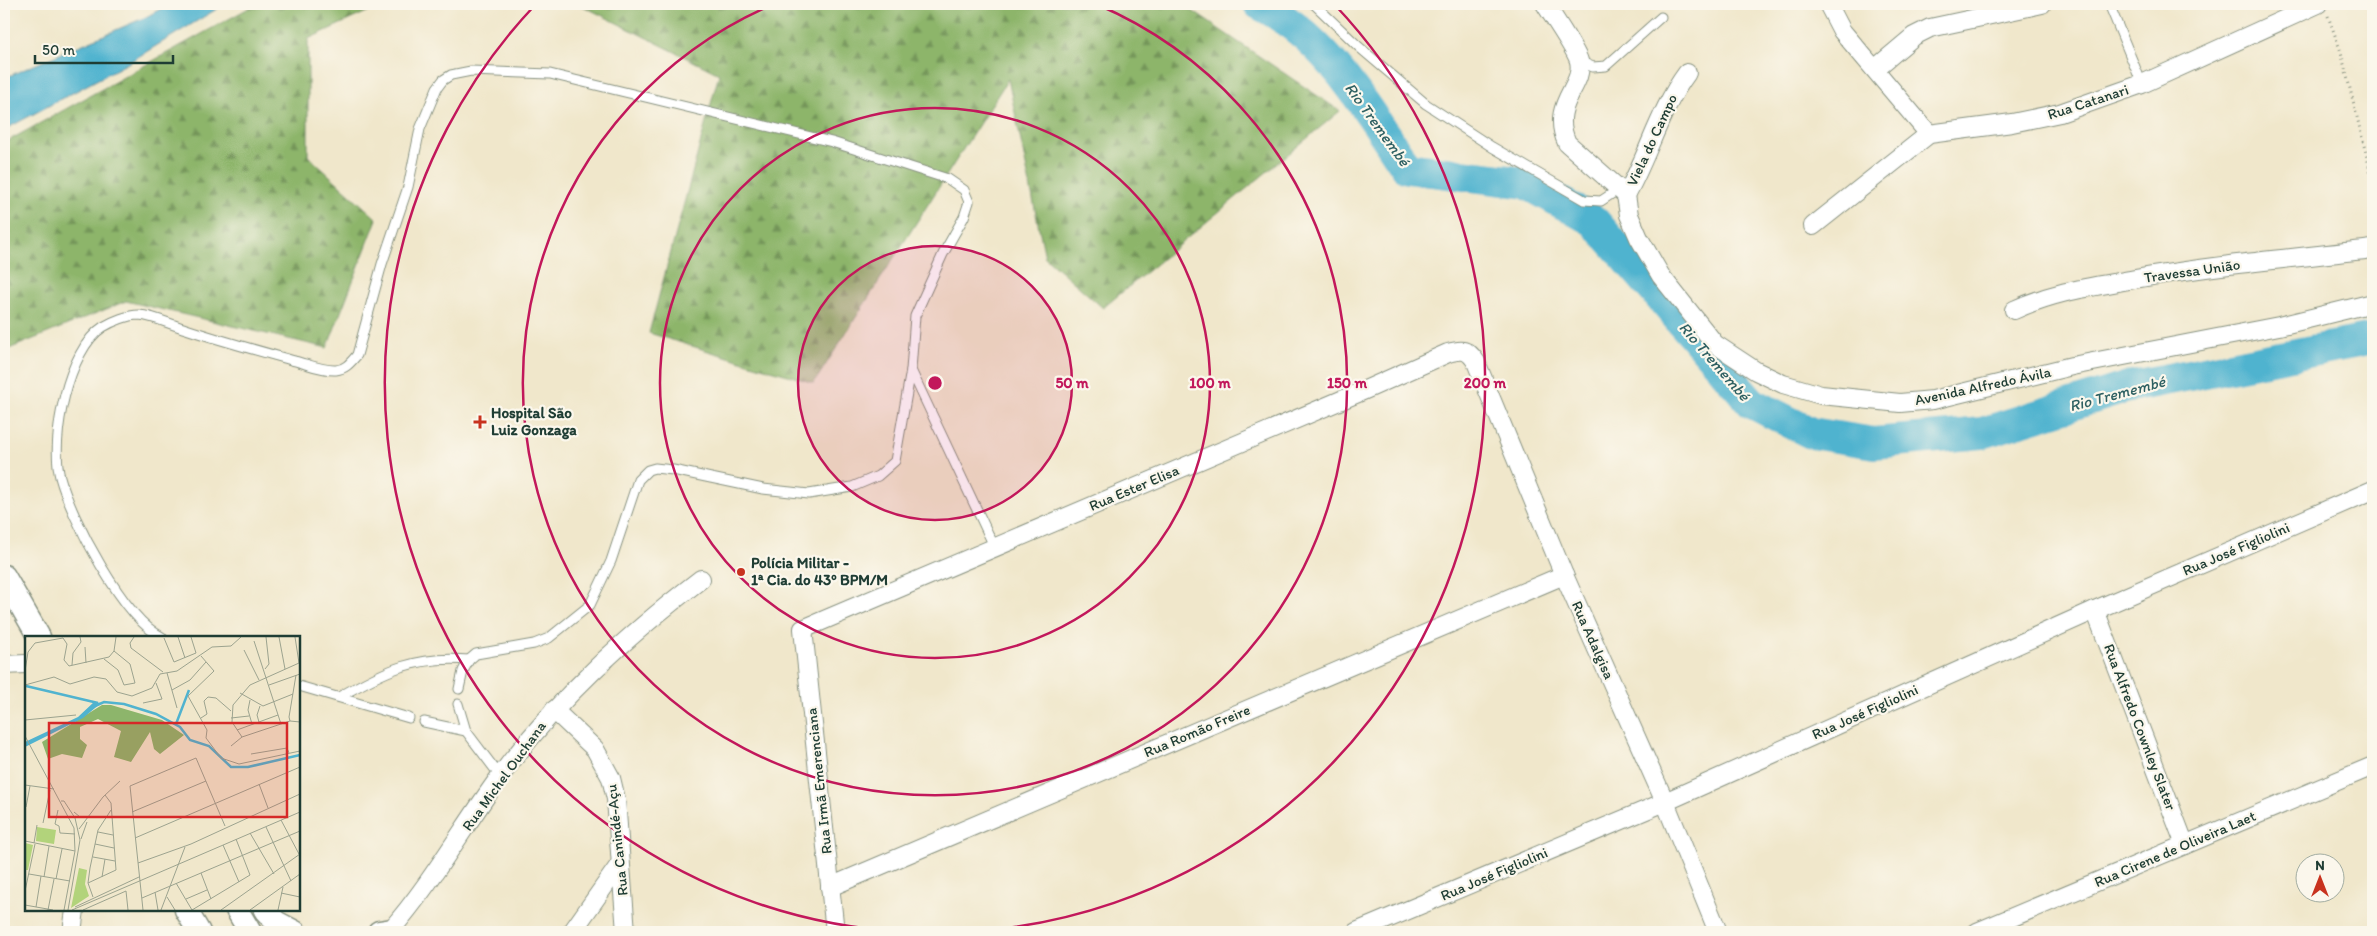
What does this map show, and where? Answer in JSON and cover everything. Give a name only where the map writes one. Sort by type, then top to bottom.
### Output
[{"type":"street","points":[[1545,4],[1579,61]]},
{"type":"street","points":[[1813,226],[1929,134],[1876,68],[1842,31],[1828,4]]},
{"type":"street","points":[[1876,68],[1914,36],[1930,28],[2034,5]]},
{"type":"street","name":"Rua Catanari","points":[[1929,134],[2012,123],[2060,113],[2142,84],[2322,6]]},
{"type":"street","name":"Viela do Campo","points":[[1579,61],[1577,79],[1567,97],[1562,115],[1562,131],[1567,143],[1623,192],[1644,163],[1675,88],[1687,73]]},
{"type":"street","name":"Avenida Alfredo Ávila","points":[[1623,192],[1638,238],[1661,276],[1715,344],[1756,371],[1783,384],[1821,395],[1900,403],[1933,400],[2072,366],[2279,326],[2373,303]]},
{"type":"street","name":"Travessa União","points":[[2014,310],[2041,297],[2060,292],[2172,273],[2373,249]]},
{"type":"street","name":"Rua Ester Elisa","points":[[803,629],[994,546],[1356,394],[1448,353],[1465,350]]},
{"type":"street","name":"Rua Adalgisa","points":[[1465,350],[1476,362],[1564,575],[1665,802],[1718,932]]},
{"type":"street","name":"Rua José Figliolini","points":[[1356,932],[1665,802],[2096,610],[2373,490]]},
{"type":"street","name":"Rua Romão Freire","points":[[830,887],[1564,575]]},
{"type":"street","points":[[4,576],[37,636]]},
{"type":"street","name":"Rua Michel Ouchana","points":[[388,932],[423,890],[500,776],[554,710],[643,625],[701,579]]},
{"type":"street","name":"Rua Alfredo Cownley Slater","points":[[2096,610],[2185,845]]},
{"type":"street","name":"Rua Irmã Emerenciana","points":[[803,629],[835,932]]},
{"type":"street","points":[[4,665],[25,664]]},
{"type":"street","name":"Rua Canindé-Açu","points":[[554,710],[595,749],[611,778],[616,799],[626,932]]},
{"type":"street","name":"Rua Cirene de Oliveira Laet","points":[[1977,932],[2373,766]]},
{"type":"street","points":[[572,932],[620,864]]},
{"type":"street","points":[[72,932],[75,911]]},
{"type":"street","points":[[187,911],[199,932]]},
{"type":"street","points":[[238,911],[250,932]]},
{"type":"street","points":[[266,911],[276,922],[295,932]]},
{"type":"lane","points":[[1314,4],[1412,93],[1492,148],[1584,200],[1601,201],[1623,192]]},
{"type":"lane","points":[[2109,4],[2142,84]]},
{"type":"lane","points":[[1579,61],[1593,67],[1600,68],[1606,66],[1661,17]]},
{"type":"lane","points":[[160,636],[153,633],[138,618],[111,583],[78,521],[60,478],[57,444],[65,397],[77,360],[92,336],[103,326],[140,315],[245,348],[315,366],[335,370],[349,365],[357,355],[382,264],[408,187],[420,129],[437,88],[443,80],[451,75],[471,71],[550,74],[832,142],[948,179],[964,190],[969,202],[964,217],[943,254],[915,316],[911,370],[894,461],[878,476],[852,487],[809,494],[762,489],[673,470],[655,468],[648,470],[638,480],[611,561],[590,605],[548,638],[534,644],[476,654],[469,660],[463,670],[460,689]]},
{"type":"lane","points":[[911,370],[994,546]]},
{"type":"lane","points":[[339,697],[375,676],[418,661],[444,658],[469,660]]},
{"type":"lane","points":[[300,686],[409,718]]},
{"type":"lane","points":[[458,704],[466,731],[500,776]]},
{"type":"lane","points":[[424,722],[466,731]]},
{"type":"path","points":[[2322,6],[2341,52],[2373,182]]},
{"type":"green space","points":[[256,4],[384,4],[308,39],[308,156],[377,219],[327,348],[126,301],[4,351],[4,143]]},
{"type":"green space","points":[[579,4],[1182,4],[1340,111],[1103,308],[1045,257],[1008,79],[814,383],[649,333],[719,74]]},
{"type":"water","points":[[169,4],[225,4],[128,63],[4,130],[4,78],[146,17]]},
{"type":"waterway","name":"Rio Tremembé","points":[[1259,4],[1283,18],[1305,35],[1325,55],[1360,98],[1407,168],[1526,183],[1594,221],[1752,403],[1811,433],[1874,443],[1982,433],[2128,387],[2373,339]]},
{"type":"place","name":"Hospital São Luiz Gonzaga","points":[[480,422]]},
{"type":"place","name":"Polícia Militar - 1ª Cia. do 43º BPM/M","points":[[741,572]]}]
